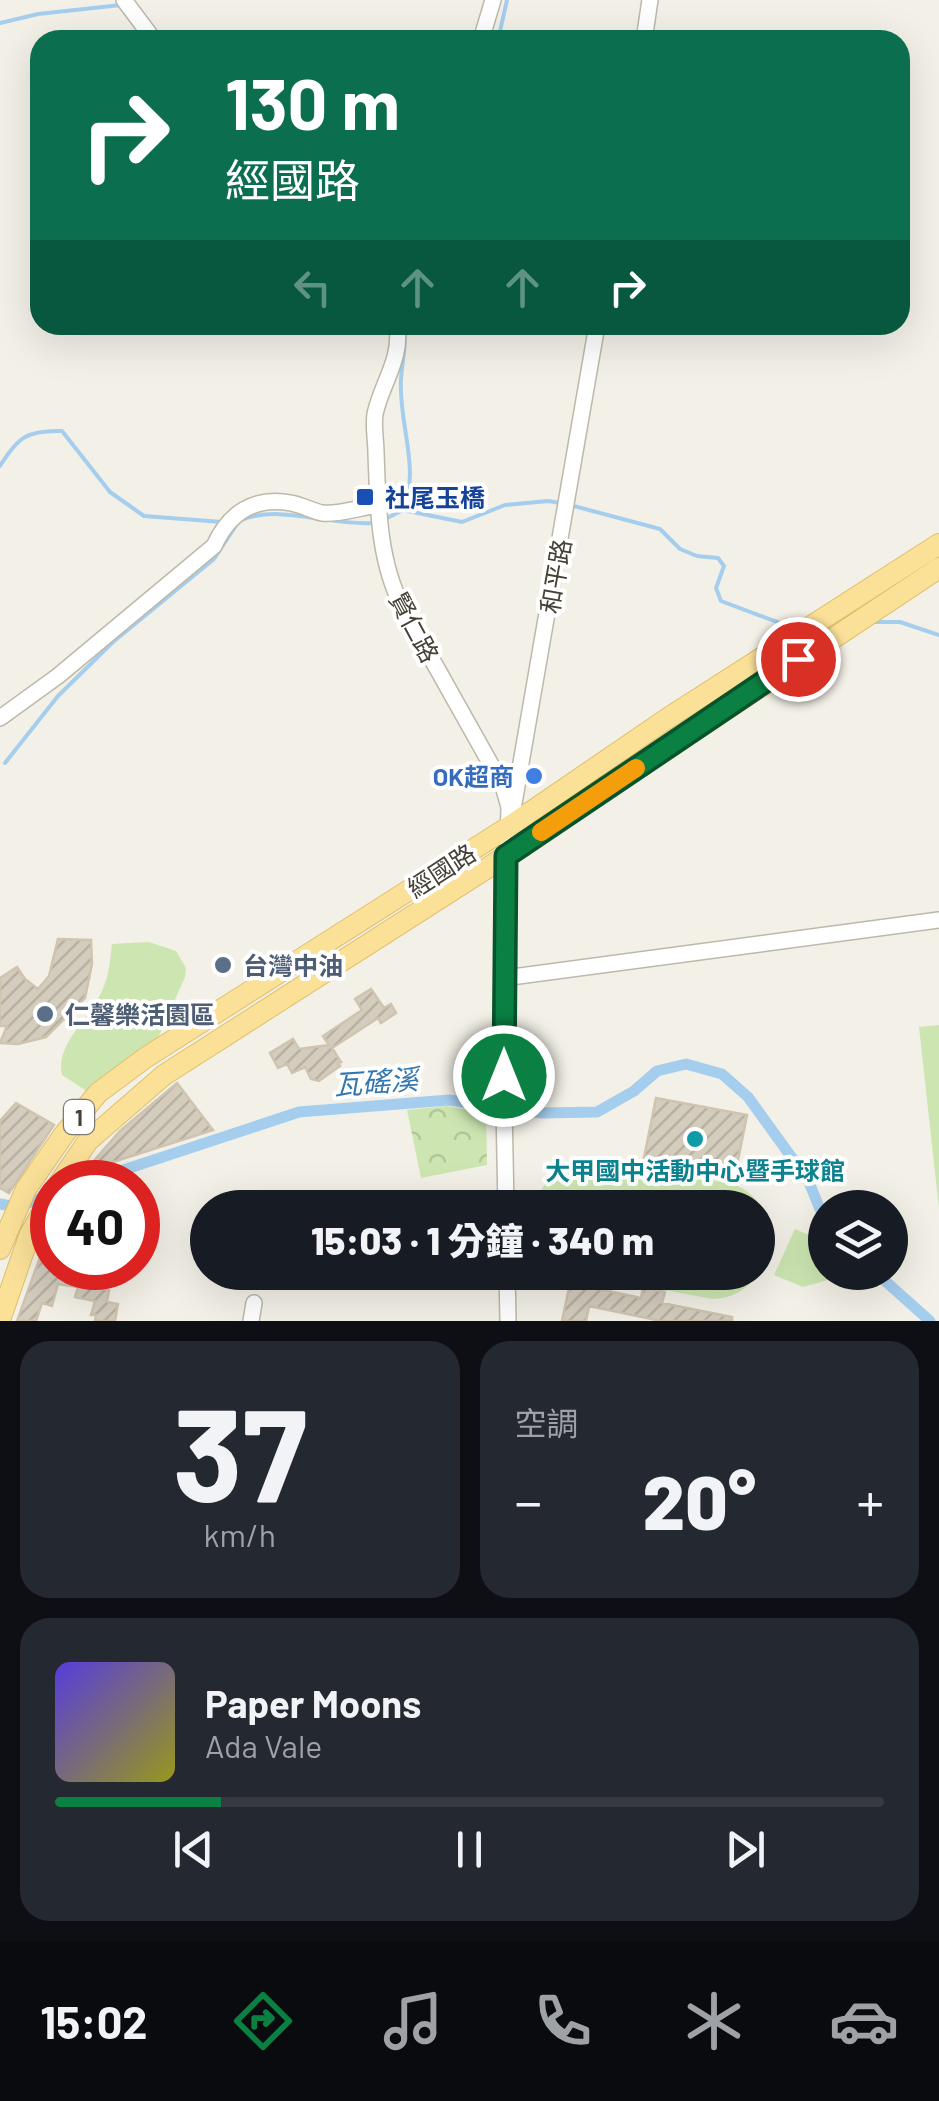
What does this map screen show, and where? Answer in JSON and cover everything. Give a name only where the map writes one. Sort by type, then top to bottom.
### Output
[{"type":"main road","name":"經國路","points":[[0,1249],[26,1189],[98,1093],[939,544]]},
{"type":"main road","name":"經國路","points":[[75,1160],[88,1141],[164,1075],[338,960],[506,856],[939,568]]},
{"type":"main road","name":"經國路","points":[[0,1320],[30,1237]]},
{"type":"street","points":[[485,30],[493,0]]},
{"type":"street","points":[[646,30],[650,0]]},
{"type":"street","points":[[124,1],[146,30]]},
{"type":"street","name":"賢仁路","points":[[398,335],[395,366],[375,415],[382,526],[396,593],[503,786],[510,808],[506,856]]},
{"type":"street","name":"和平路","points":[[510,826],[596,335]]},
{"type":"street","points":[[0,718],[58,676],[214,546],[229,520],[253,504],[288,502],[324,513],[378,505]]},
{"type":"street","points":[[506,856],[506,1190]]},
{"type":"street","points":[[504,978],[939,920]]},
{"type":"street","points":[[507,1290],[508,1321]]},
{"type":"street","points":[[252,1321],[254,1303]]},
{"type":"green space","points":[[149,942],[176,951],[186,968],[185,977],[155,1045],[88,1092],[62,1075],[63,1053],[102,991],[112,944]]},
{"type":"green space","points":[[939,1025],[939,1209],[919,1027]]},
{"type":"green space","points":[[447,1106],[486,1114],[487,1165],[421,1178],[407,1110]]},
{"type":"green space","points":[[584,1160],[733,1184],[743,1190],[541,1190],[556,1172]]},
{"type":"green space","points":[[795,1229],[808,1235],[808,1286],[803,1287],[775,1273]]},
{"type":"green space","points":[[664,1290],[740,1290],[713,1299]]},
{"type":"building","name":"仁馨樂活園區","points":[[58,939],[91,940],[92,964],[85,998],[46,1037],[18,1044],[0,1043],[7,1026],[0,1026],[0,978],[17,967],[38,989],[49,976]]},
{"type":"building","points":[[371,989],[384,1008],[391,1004],[396,1013],[381,1023],[378,1018],[332,1048],[340,1066],[319,1081],[311,1079],[305,1067],[292,1073],[287,1064],[278,1068],[270,1053],[293,1039],[299,1049],[329,1045],[323,1036],[362,1010],[355,999]]},
{"type":"building","points":[[177,1083],[213,1130],[119,1160],[95,1160],[120,1131]]},
{"type":"building","name":"大甲國中活動中心暨手球館","points":[[656,1098],[747,1115],[734,1180],[643,1163]]},
{"type":"building","points":[[16,1103],[54,1125],[9,1193],[0,1188],[0,1121]]},
{"type":"building","points":[[30,1285],[30,1290],[56,1290],[52,1306],[42,1303],[36,1321],[17,1321]]},
{"type":"building","points":[[77,1290],[109,1290],[107,1302],[118,1304],[115,1321],[95,1321],[96,1315],[91,1315],[95,1301],[75,1297]]},
{"type":"building","points":[[569,1290],[603,1290],[641,1298],[642,1290],[656,1290],[665,1292],[662,1303],[732,1317],[732,1321],[661,1321],[589,1306],[586,1321],[562,1321]]},
{"type":"waterway","points":[[500,30],[507,0]]},
{"type":"waterway","points":[[0,23],[38,14],[121,5]]},
{"type":"waterway","points":[[403,510],[410,479],[401,395],[405,335]]},
{"type":"waterway","points":[[0,466],[25,437],[62,431],[110,492],[144,516],[222,522]]},
{"type":"waterway","points":[[383,520],[403,510],[462,522],[505,505],[561,503]]},
{"type":"waterway","points":[[570,505],[660,529],[680,549],[718,558],[724,566],[716,588],[721,601],[780,623],[799,623]]},
{"type":"waterway","points":[[241,520],[272,514],[374,523]]},
{"type":"waterway","points":[[5,763],[58,696],[113,642],[214,559],[237,524]]},
{"type":"waterway","points":[[871,622],[900,622],[939,635]]},
{"type":"waterway","name":"瓦磘溪","points":[[154,1160],[299,1112],[449,1100],[542,1113],[597,1112],[634,1091],[657,1071],[686,1064],[722,1074],[748,1097],[812,1190]]},
{"type":"waterway","name":"瓦磘溪","points":[[0,1204],[16,1207],[30,1202]]},
{"type":"waterway","name":"瓦磘溪","points":[[895,1290],[930,1321]]},
{"type":"slow traffic","points":[[541,832],[636,768]]},
{"type":"place","name":"社尾玉橋","points":[[365,497]]},
{"type":"place","name":"OK超商","points":[[534,776]]},
{"type":"place","name":"台灣中油","points":[[223,965]]},
{"type":"place","name":"仁馨樂活園區","points":[[45,1014]]},
{"type":"place","name":"大甲國中活動中心暨手球館","points":[[695,1139]]},
{"type":"route","points":[[504,1076],[506,856],[798,659]]}]
